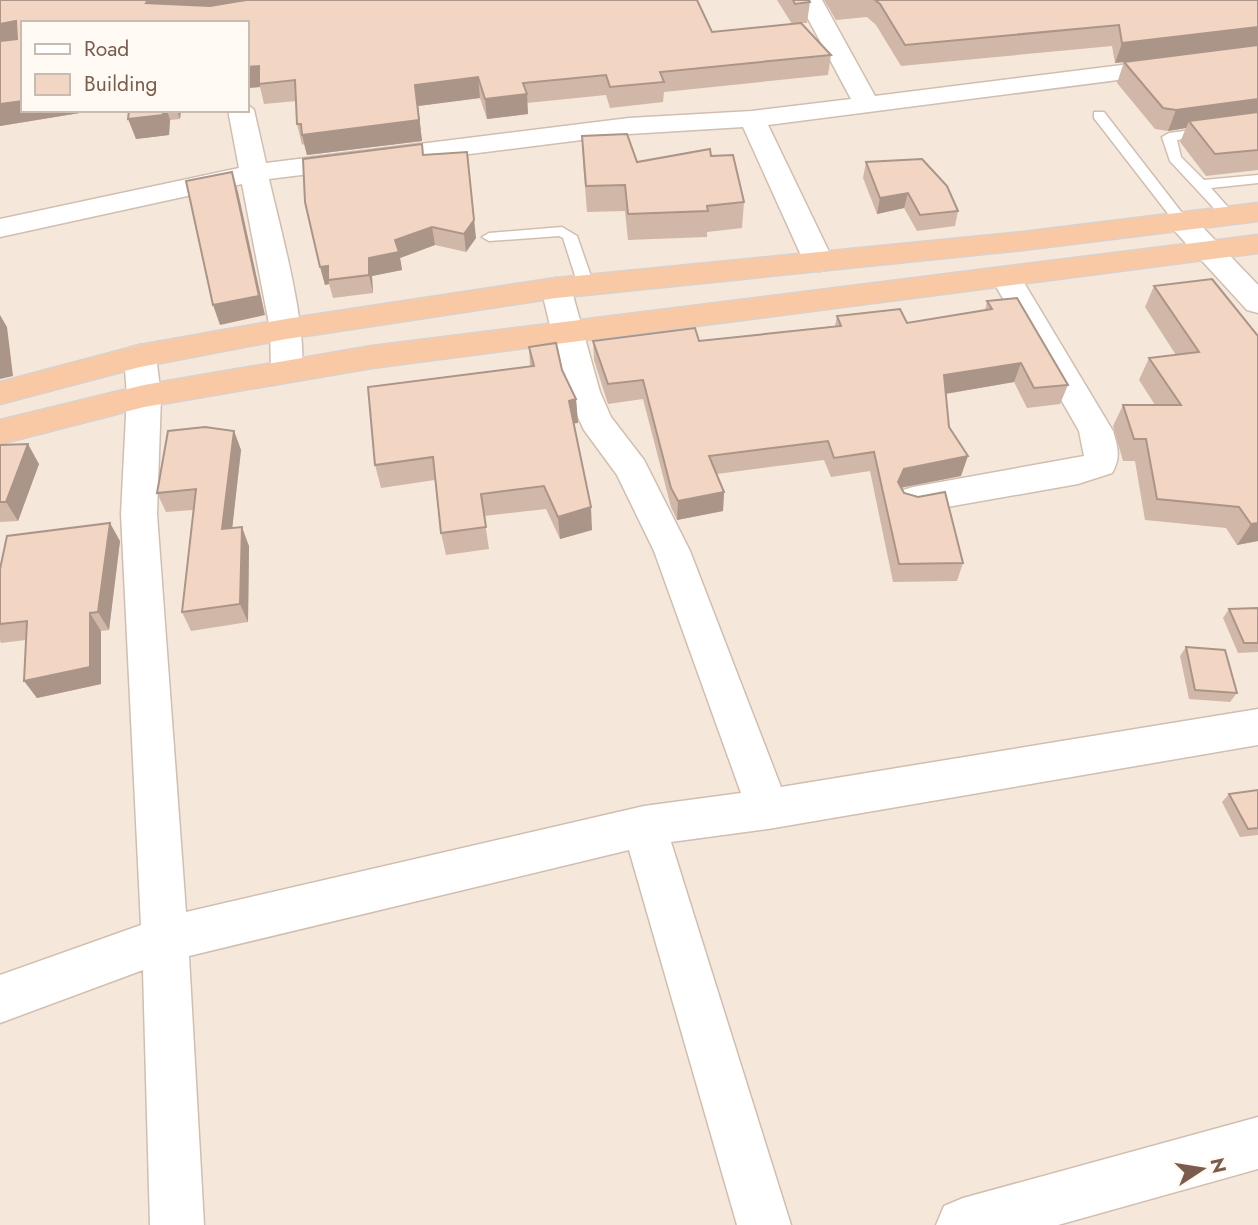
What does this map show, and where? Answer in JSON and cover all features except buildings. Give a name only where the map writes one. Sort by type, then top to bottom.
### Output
[{"type":"highway","points":[[0,432],[142,376],[286,329],[571,287],[1244,214]]},
{"type":"highway","points":[[0,393],[142,376],[288,371],[372,357],[1258,244]]},
{"type":"street","points":[[810,0],[867,105]]},
{"type":"street","points":[[0,228],[254,173],[629,126],[752,119],[1258,55]]},
{"type":"street","points":[[241,112],[286,329],[288,371]]},
{"type":"street","points":[[752,119],[818,262]]},
{"type":"street","points":[[1181,220],[1258,303]]},
{"type":"street","points":[[913,500],[1078,471],[1100,464],[1102,453],[1096,431],[1005,276]]},
{"type":"street","points":[[571,287],[568,332],[583,392],[596,422],[632,469],[672,551],[768,809]]},
{"type":"street","points":[[142,376],[139,514],[165,939],[177,1225]]},
{"type":"street","points":[[0,999],[165,939],[644,826],[768,809],[1258,727]]},
{"type":"street","points":[[644,826],[764,1225]]},
{"type":"street","points":[[963,1225],[1258,1143]]},
{"type":"lane","points":[[1098,115],[1181,220]]},
{"type":"lane","points":[[1244,214],[1200,185],[1175,158],[1169,137],[1258,125]]},
{"type":"lane","points":[[1200,185],[1258,179]]},
{"type":"lane","points":[[489,237],[562,231],[570,236],[571,287]]},
{"type":"shaded area","points":[[0,0],[1258,0],[1258,1225],[0,1225]]}]
